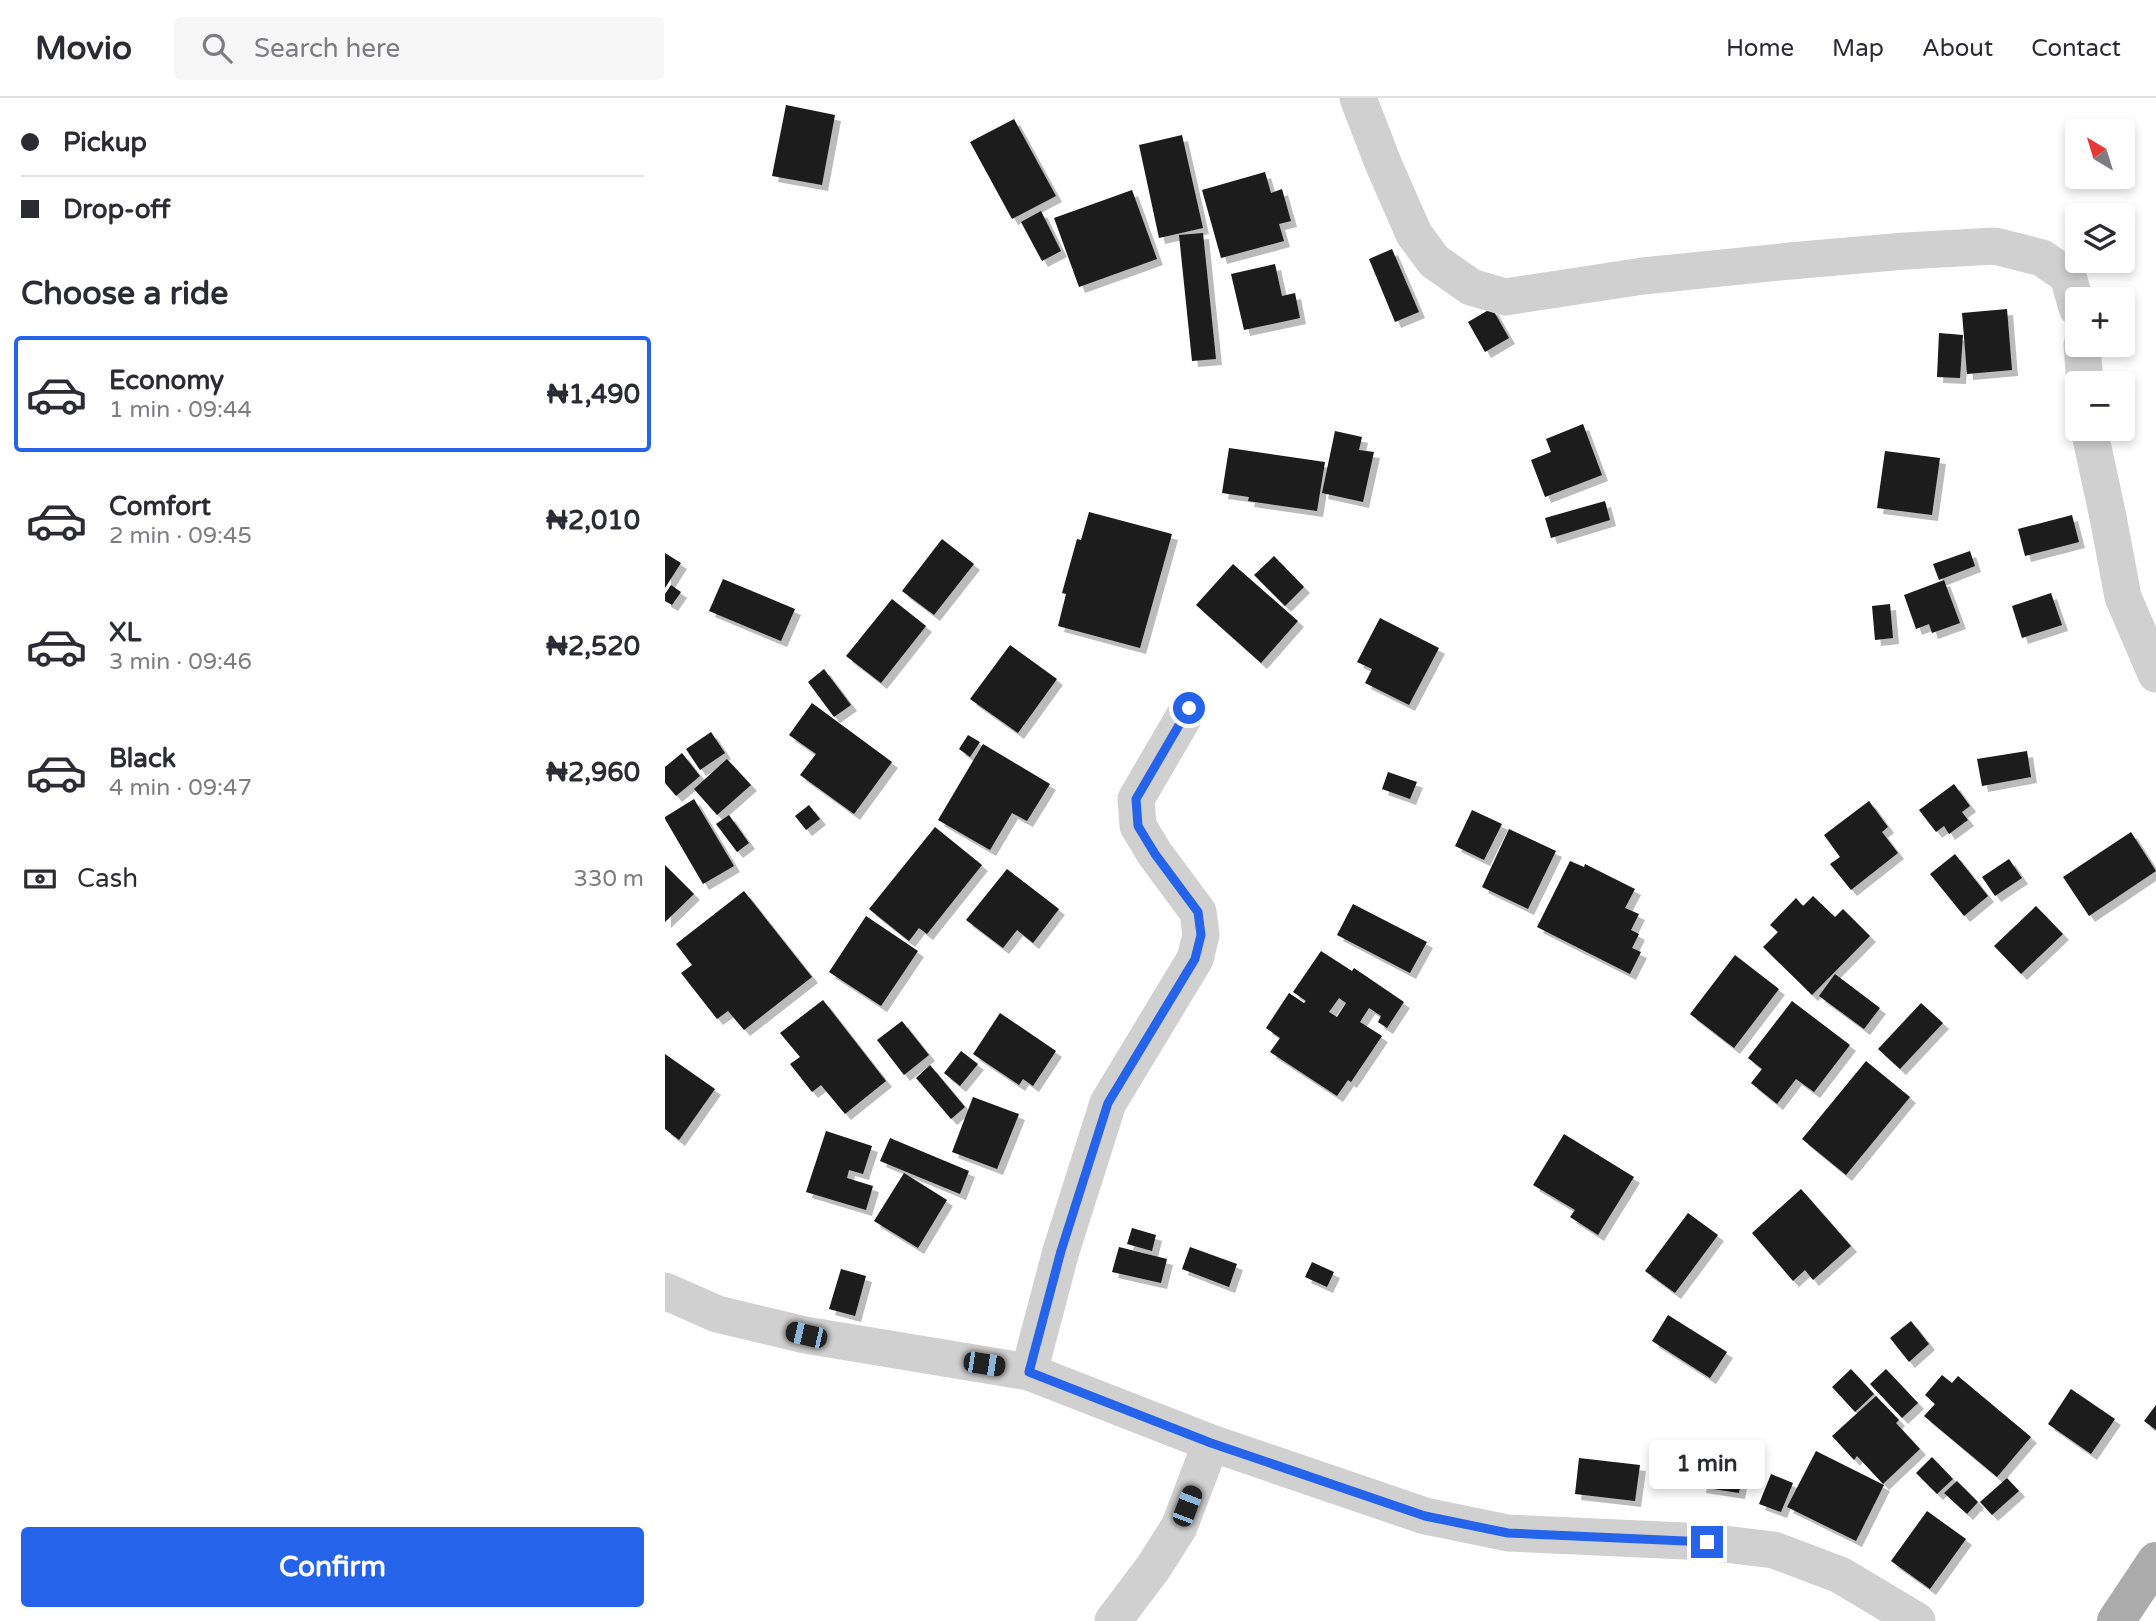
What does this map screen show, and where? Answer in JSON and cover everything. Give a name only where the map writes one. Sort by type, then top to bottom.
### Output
[{"type":"main road","points":[[2116,1621],[2156,1561]]},
{"type":"street","points":[[1359,98],[1383,163],[1414,234],[1434,261],[1471,287],[1505,297],[1643,276],[1828,257],[1996,246],[2042,258],[2068,275],[2071,287]]},
{"type":"street","points":[[2092,441],[2123,597],[2156,674]]},
{"type":"street","points":[[1029,1372],[1061,1251],[1108,1103],[1195,959],[1201,935],[1198,912],[1138,826],[1136,799],[1189,708]]},
{"type":"street","points":[[665,1291],[717,1314],[806,1335],[1029,1372],[1211,1443],[1425,1516],[1508,1533],[1707,1542],[1774,1550],[1840,1575],[1917,1621]]},
{"type":"street","points":[[1113,1621],[1153,1568],[1179,1527],[1211,1443]]},
{"type":"building","points":[[786,105],[835,115],[822,185],[772,176]]},
{"type":"building","points":[[1014,119],[1056,196],[1012,219],[970,142]]},
{"type":"building","points":[[1182,135],[1203,228],[1159,238],[1139,145]]},
{"type":"building","points":[[1265,172],[1271,193],[1282,189],[1291,221],[1279,224],[1284,241],[1221,258],[1202,190]]},
{"type":"building","points":[[1132,190],[1157,259],[1079,287],[1054,218]]},
{"type":"building","points":[[1041,211],[1061,251],[1042,261],[1021,222]]},
{"type":"building","points":[[1203,233],[1216,359],[1192,361],[1179,235]]},
{"type":"building","points":[[1392,249],[1419,312],[1395,322],[1369,259]]},
{"type":"building","points":[[1275,264],[1282,296],[1295,293],[1300,318],[1244,330],[1231,274]]},
{"type":"building","points":[[1492,308],[1509,338],[1485,352],[1468,322]]},
{"type":"building","points":[[2007,309],[2012,370],[1967,374],[1962,313]]},
{"type":"building","points":[[1939,333],[1963,335],[1960,378],[1937,377]]},
{"type":"building","points":[[1583,424],[1602,475],[1545,497],[1531,460],[1551,452],[1546,439]]},
{"type":"building","points":[[1335,431],[1362,437],[1359,450],[1374,452],[1363,502],[1322,493]]},
{"type":"building","points":[[1229,448],[1325,462],[1317,511],[1248,501],[1249,497],[1222,493]]},
{"type":"building","points":[[1885,451],[1940,458],[1932,515],[1877,508]]},
{"type":"building","points":[[1605,501],[1610,520],[1551,538],[1545,518]]},
{"type":"building","points":[[1089,512],[1172,534],[1140,648],[1058,626],[1066,594],[1062,593],[1077,539],[1081,540]]},
{"type":"building","points":[[2072,515],[2079,542],[2025,556],[2018,529]]},
{"type":"building","points":[[942,539],[974,564],[934,615],[902,591]]},
{"type":"building","points":[[1970,551],[1975,566],[1939,580],[1933,564]]},
{"type":"building","points":[[665,553],[681,563],[665,588]]},
{"type":"building","points":[[1274,556],[1304,587],[1285,606],[1254,575]]},
{"type":"building","points":[[1233,564],[1298,621],[1261,663],[1196,605]]},
{"type":"building","points":[[723,579],[795,609],[781,641],[709,611]]},
{"type":"building","points":[[1944,580],[1960,623],[1932,633],[1929,624],[1916,629],[1904,595]]},
{"type":"building","points":[[671,585],[681,592],[672,605],[665,601],[665,594]]},
{"type":"building","points":[[2051,593],[2062,625],[2022,638],[2012,606]]},
{"type":"building","points":[[892,599],[926,626],[881,683],[846,656]]},
{"type":"building","points":[[1890,604],[1893,638],[1875,640],[1872,606]]},
{"type":"building","points":[[1380,618],[1439,648],[1409,705],[1365,683],[1372,669],[1357,662]]},
{"type":"building","points":[[1010,645],[1057,679],[1018,733],[970,699]]},
{"type":"building","points":[[824,669],[851,705],[834,717],[808,682]]},
{"type":"building","points":[[812,703],[892,762],[854,814],[800,775],[816,754],[789,735]]},
{"type":"building","points":[[711,732],[725,753],[700,770],[686,749]]},
{"type":"building","points":[[968,735],[980,742],[970,757],[959,749]]},
{"type":"building","points":[[983,744],[1050,784],[1027,821],[1012,813],[990,850],[938,820]]},
{"type":"building","points":[[2027,751],[2031,777],[1982,786],[1977,759]]},
{"type":"building","points":[[682,753],[700,776],[676,796],[665,783],[665,767]]},
{"type":"building","points":[[727,759],[751,785],[717,815],[694,789]]},
{"type":"building","points":[[1388,772],[1417,782],[1410,799],[1382,789]]},
{"type":"building","points":[[1954,784],[1970,806],[1962,812],[1968,820],[1949,834],[1944,826],[1936,832],[1919,810]]},
{"type":"building","points":[[694,799],[734,866],[703,884],[665,819]]},
{"type":"building","points":[[1869,801],[1888,827],[1882,832],[1898,853],[1851,890],[1830,864],[1840,857],[1824,835]]},
{"type":"building","points":[[809,805],[820,819],[806,830],[795,816]]},
{"type":"building","points":[[1472,810],[1502,824],[1484,860],[1455,846]]},
{"type":"building","points":[[729,815],[749,843],[737,852],[716,824]]},
{"type":"building","points":[[935,827],[982,865],[927,934],[919,928],[909,941],[869,909]]},
{"type":"building","points":[[1509,829],[1556,851],[1528,909],[1482,887]]},
{"type":"building","points":[[2131,832],[2156,871],[2089,916],[2063,877]]},
{"type":"building","points":[[1955,854],[1988,896],[1964,916],[1930,874]]},
{"type":"building","points":[[2009,859],[2022,878],[1995,896],[1982,877]]},
{"type":"building","points":[[1570,861],[1584,867],[1585,864],[1635,889],[1625,908],[1639,914],[1631,930],[1639,934],[1632,948],[1641,952],[1630,974],[1537,927]]},
{"type":"building","points":[[665,865],[694,894],[665,922]]},
{"type":"building","points":[[1007,869],[1059,909],[1033,943],[1017,930],[1003,948],[966,920]]},
{"type":"building","points":[[744,891],[812,977],[744,1030],[728,1011],[717,1019],[681,973],[692,965],[676,944]]},
{"type":"building","points":[[1813,896],[1835,917],[1843,909],[1870,936],[1812,995],[1763,947],[1778,932],[1770,925],[1796,898],[1803,906]]},
{"type":"building","points":[[1353,904],[1427,942],[1410,973],[1337,935]]},
{"type":"building","points":[[2036,906],[2063,934],[2021,974],[1994,946]]},
{"type":"building","points":[[866,916],[918,951],[881,1006],[829,972]]},
{"type":"building","points":[[1321,951],[1352,971],[1354,968],[1404,1002],[1387,1028],[1378,1022],[1381,1016],[1369,1008],[1360,1022],[1382,1036],[1351,1082],[1348,1080],[1337,1096],[1270,1052],[1280,1038],[1266,1028],[1289,993],[1304,1003],[1306,1001],[1293,992]],"holes":[[[1339,998],[1346,1003],[1337,1017],[1329,1012]]]},
{"type":"building","points":[[1735,955],[1779,989],[1734,1048],[1690,1014]]},
{"type":"building","points":[[1835,974],[1880,1008],[1864,1029],[1819,996]]},
{"type":"building","points":[[823,1000],[886,1081],[845,1114],[821,1085],[812,1092],[790,1064],[800,1057],[780,1033]]},
{"type":"building","points":[[1792,1001],[1850,1045],[1814,1092],[1796,1079],[1777,1104],[1751,1083],[1762,1069],[1748,1058]]},
{"type":"building","points":[[1921,1003],[1943,1023],[1900,1069],[1878,1049]]},
{"type":"building","points":[[1000,1013],[1056,1051],[1033,1086],[1023,1079],[1019,1085],[973,1054]]},
{"type":"building","points":[[902,1021],[929,1055],[904,1075],[877,1040]]},
{"type":"building","points":[[961,1051],[978,1064],[960,1086],[944,1073]]},
{"type":"building","points":[[665,1054],[715,1089],[679,1140],[665,1129]]},
{"type":"building","points":[[1866,1061],[1910,1097],[1846,1175],[1802,1139]]},
{"type":"building","points":[[930,1065],[965,1107],[951,1119],[916,1078]]},
{"type":"building","points":[[973,1097],[1019,1114],[997,1169],[952,1152]]},
{"type":"building","points":[[826,1131],[872,1146],[863,1174],[849,1170],[847,1178],[873,1186],[866,1210],[806,1192]]},
{"type":"building","points":[[1564,1134],[1634,1177],[1598,1235],[1570,1217],[1575,1210],[1533,1185]]},
{"type":"building","points":[[890,1138],[969,1171],[960,1194],[880,1161]]},
{"type":"building","points":[[904,1173],[947,1200],[918,1248],[874,1221]]},
{"type":"building","points":[[1801,1189],[1851,1246],[1813,1280],[1805,1270],[1793,1281],[1752,1233]]},
{"type":"building","points":[[1688,1213],[1718,1235],[1675,1293],[1645,1271]]},
{"type":"building","points":[[1132,1228],[1156,1235],[1152,1251],[1127,1244]]},
{"type":"building","points":[[1119,1247],[1167,1259],[1161,1283],[1112,1272]]},
{"type":"building","points":[[1190,1247],[1237,1264],[1229,1287],[1182,1269]]},
{"type":"building","points":[[1312,1262],[1334,1272],[1327,1287],[1305,1277]]},
{"type":"building","points":[[841,1269],[866,1276],[855,1316],[829,1309]]},
{"type":"building","points":[[1668,1315],[1727,1352],[1710,1378],[1652,1341]]},
{"type":"building","points":[[1911,1321],[1929,1344],[1909,1362],[1890,1338]]},
{"type":"building","points":[[1851,1369],[1874,1394],[1855,1412],[1832,1387]]},
{"type":"building","points":[[1886,1369],[1918,1403],[1902,1418],[1870,1384]]},
{"type":"building","points":[[1942,1375],[1952,1383],[1958,1376],[2031,1437],[1997,1477],[1924,1416],[1935,1404],[1925,1395]]},
{"type":"building","points":[[2071,1389],[2115,1419],[2091,1454],[2048,1424]]},
{"type":"building","points":[[1876,1396],[1899,1420],[1896,1423],[1920,1449],[1883,1484],[1857,1456],[1854,1460],[1832,1436]]},
{"type":"building","points":[[2156,1405],[2156,1430],[2144,1421]]},
{"type":"building","points":[[1816,1451],[1884,1485],[1856,1541],[1787,1507]]},
{"type":"building","points":[[1932,1457],[1953,1479],[1937,1494],[1916,1473]]},
{"type":"building","points":[[1579,1458],[1640,1465],[1635,1501],[1575,1494]]},
{"type":"building","points":[[1705,1459],[1744,1465],[1739,1493],[1700,1487]]},
{"type":"building","points":[[1771,1474],[1793,1483],[1781,1512],[1759,1504]]},
{"type":"building","points":[[2007,1478],[2019,1491],[1992,1515],[1980,1502]]},
{"type":"building","points":[[1957,1481],[1978,1502],[1967,1514],[1944,1493]]},
{"type":"building","points":[[1927,1511],[1966,1539],[1930,1589],[1891,1561]]},
{"type":"route","points":[[1189,708],[1136,799],[1138,826],[1198,912],[1201,935],[1195,959],[1108,1103],[1061,1251],[1029,1372],[1211,1443],[1425,1516],[1508,1533],[1707,1542]]}]
